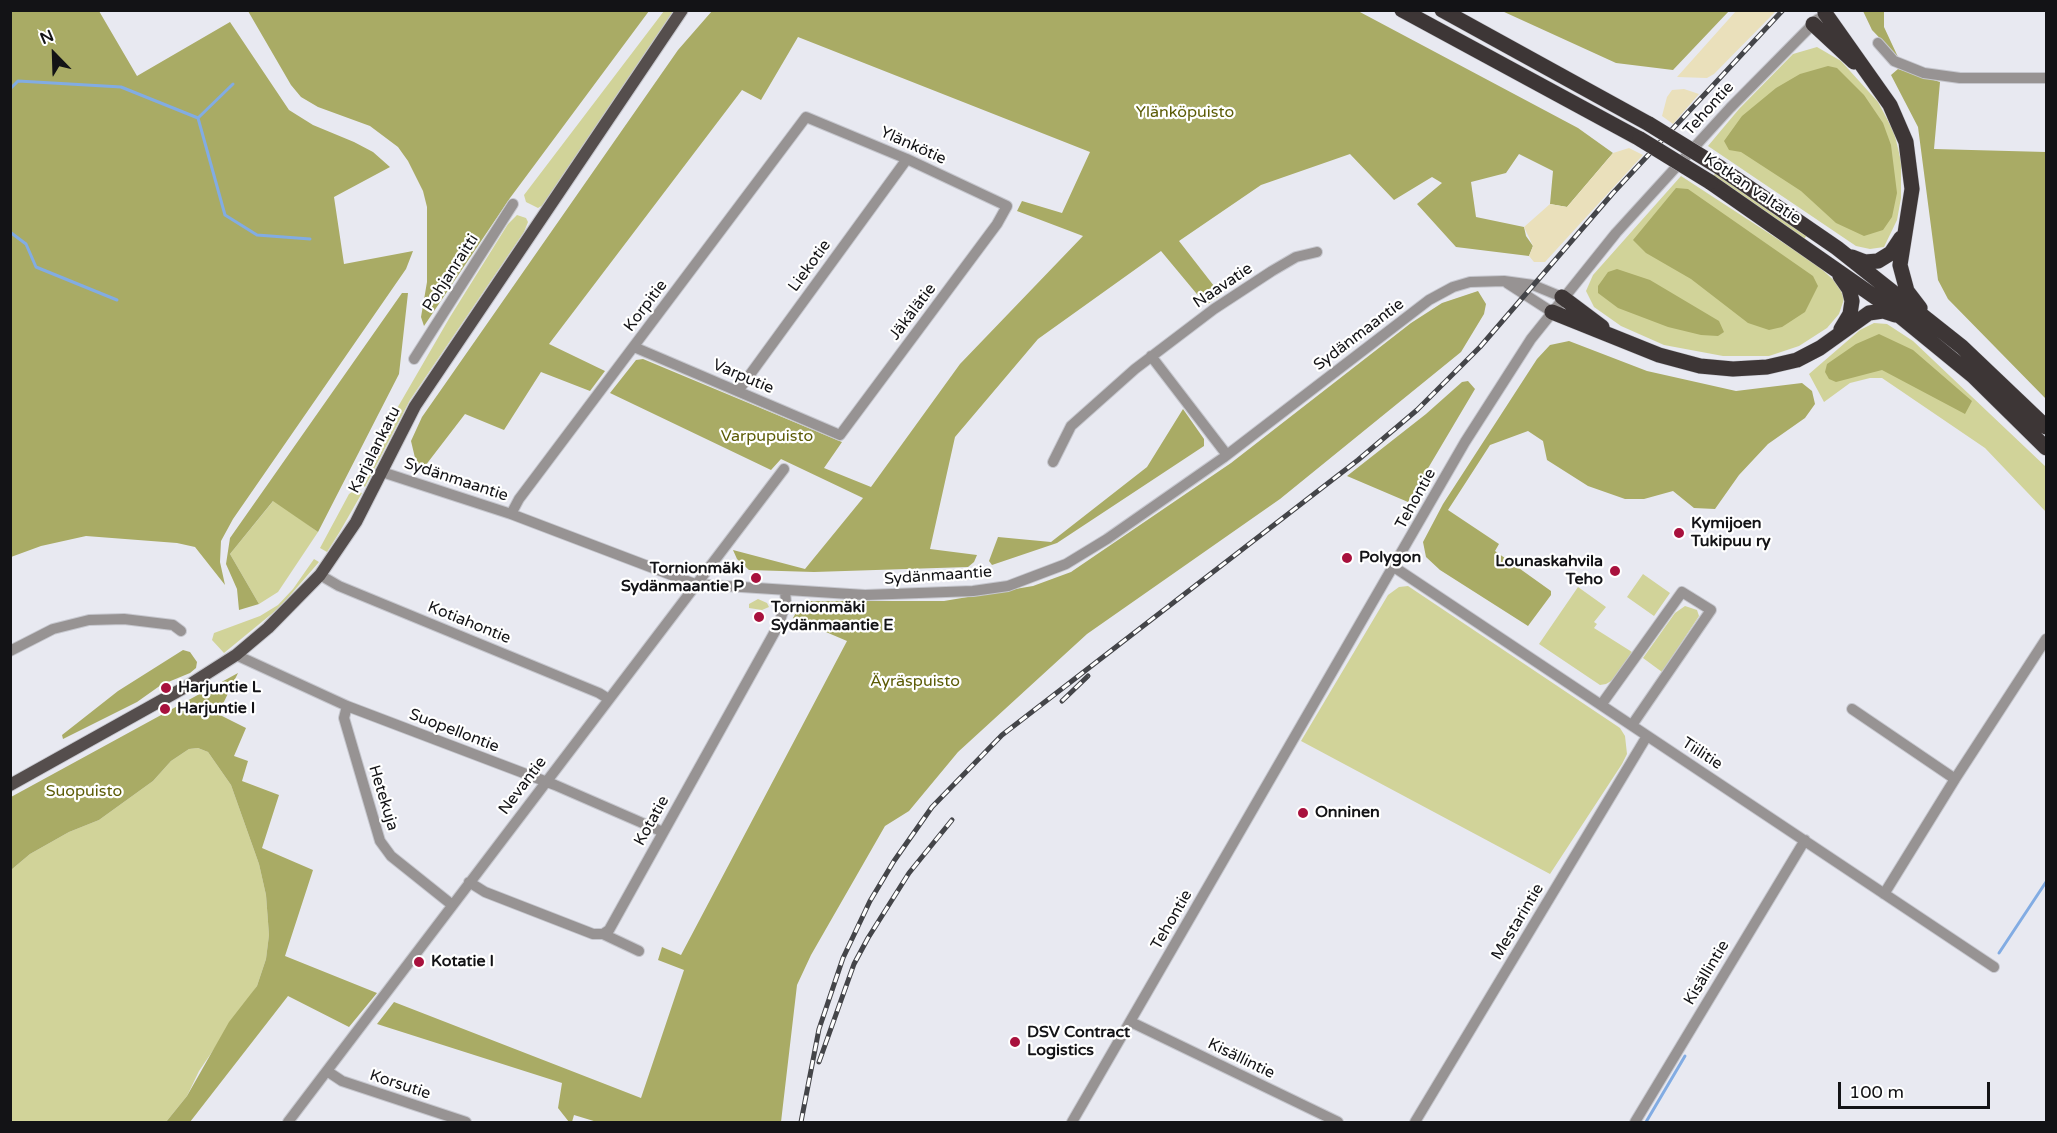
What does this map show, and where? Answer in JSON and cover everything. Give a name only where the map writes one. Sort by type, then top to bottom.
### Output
[{"type":"highway","name":"Kotkan valtatie","points":[[1402,10],[1640,139],[1710,182],[1918,330],[1973,376],[2046,448]]},
{"type":"highway","name":"Kotkan valtatie","points":[[1442,10],[1649,124],[1719,167],[1837,249],[1962,347],[2046,427]]},
{"type":"highway","points":[[1826,12],[1896,116],[1910,158],[1912,189],[1900,265],[1907,291],[1918,305],[1962,347]]},
{"type":"highway","points":[[1813,24],[1875,83]]},
{"type":"highway","points":[[1837,249],[1859,260],[1878,261],[1896,247],[1906,227]]},
{"type":"highway","points":[[1822,260],[1845,282],[1852,301],[1848,320],[1833,338]]},
{"type":"highway","points":[[1562,297],[1619,339]]},
{"type":"highway","points":[[1551,312],[1678,361],[1733,369],[1785,364],[1809,354],[1862,316],[1876,311],[1895,315],[1918,330]]},
{"type":"main road","name":"Karjalankatu","points":[[10,785],[189,685],[236,655],[268,628],[320,575],[356,522],[420,398],[672,29],[682,10]]},
{"type":"main road","name":"Karjalankatu","points":[[672,29],[691,10]]},
{"type":"street","name":"Tehontie","points":[[1072,1122],[1465,442],[1551,312],[1730,108],[1826,12]]},
{"type":"street","points":[[1878,43],[1894,61],[1924,73],[1960,78],[2046,78]]},
{"type":"street","name":"Ylänkötie","points":[[806,117],[907,159],[1007,206]]},
{"type":"street","name":"Korpitie","points":[[512,514],[519,499],[806,117]]},
{"type":"street","name":"Liekotie","points":[[738,391],[907,159]]},
{"type":"street","name":"Pohjanraitti","points":[[414,358],[513,204]]},
{"type":"street","name":"Jäkälätie","points":[[840,435],[997,224],[1007,206]]},
{"type":"street","name":"Naavatie","points":[[1053,462],[1071,426],[1151,356],[1214,309],[1272,271],[1296,257],[1317,252]]},
{"type":"street","name":"Sydänmaantie","points":[[382,472],[512,514],[695,584],[865,595],[973,591],[1008,586],[1066,564],[1169,497],[1430,300],[1470,282],[1504,281],[1533,285],[1562,297]]},
{"type":"street","points":[[1504,281],[1551,312]]},
{"type":"street","name":"Varputie","points":[[634,347],[840,435]]},
{"type":"street","points":[[1151,356],[1227,455]]},
{"type":"street","name":"Nevantie","points":[[288,1122],[607,698],[706,573],[784,469]]},
{"type":"street","name":"Tiilitie","points":[[1394,567],[1994,967]]},
{"type":"street","name":"Kotiahontie","points":[[320,575],[339,586],[589,688],[607,698]]},
{"type":"street","name":"Kotatie","points":[[603,934],[613,925],[778,626],[786,603],[785,591]]},
{"type":"street","points":[[1601,705],[1682,592],[1711,610],[1632,725]]},
{"type":"street","points":[[10,651],[53,629],[89,620],[124,619],[173,625],[181,631]]},
{"type":"street","points":[[1884,894],[2046,639]]},
{"type":"street","name":"Suopellontie","points":[[236,655],[348,706],[663,831]]},
{"type":"street","name":"Hetekuja","points":[[348,706],[344,718],[380,841],[391,856],[451,904]]},
{"type":"street","points":[[1852,708],[1955,779]]},
{"type":"street","name":"Mestarintie","points":[[1415,1122],[1647,736]]},
{"type":"street","name":"Kisällintie","points":[[1635,1122],[1805,840]]},
{"type":"street","points":[[469,882],[485,892],[593,934],[603,934],[610,940],[639,951]]},
{"type":"street","name":"Kisällintie","points":[[1131,1022],[1338,1122]]},
{"type":"street","name":"Korsutie","points":[[327,1071],[342,1081],[466,1122]]},
{"type":"green space","points":[[11,10],[99,11],[137,76],[230,22],[289,110],[313,125],[373,152],[390,167],[334,197],[344,264],[413,251],[406,269],[233,519],[221,541],[220,562],[225,585],[195,547],[177,543],[86,536],[41,546],[11,557]]},
{"type":"green space","points":[[248,11],[649,11],[510,198],[424,326],[421,317],[427,282],[427,207],[423,191],[408,161],[398,147],[370,126],[318,107],[301,97],[291,85]]},
{"type":"green space","points":[[664,11],[676,11],[543,205],[538,208],[526,202],[524,195]]},
{"type":"green space","name":"Ylänköpuisto","points":[[712,11],[1358,11],[1578,128],[1613,153],[1567,207],[1550,204],[1553,171],[1519,154],[1506,173],[1471,182],[1476,217],[1524,227],[1526,236],[1533,246],[1529,256],[1456,247],[1417,204],[1442,183],[1432,177],[1394,200],[1350,154],[1261,185],[1179,241],[1221,295],[1206,305],[1161,251],[1038,339],[955,437],[930,549],[977,555],[968,567],[814,572],[749,570],[737,559],[733,550],[805,569],[863,498],[781,459],[771,470],[610,393],[636,360],[643,359],[842,442],[824,468],[871,487],[960,364],[1083,236],[1017,211],[1022,201],[1062,213],[1090,152],[798,37],[761,100],[742,90],[549,344],[605,371],[590,391],[541,372],[504,430],[465,414],[422,470],[416,462],[411,441],[422,417],[678,50]]},
{"type":"green space","points":[[1502,11],[1729,11],[1673,70],[1616,63]]},
{"type":"green space","points":[[1863,11],[1884,11],[1884,27],[1898,57],[1872,30]]},
{"type":"green space","points":[[1817,47],[1841,61],[1878,102],[1894,132],[1901,161],[1901,198],[1897,220],[1884,247],[1870,249],[1856,246],[1708,146],[1739,109],[1793,54]]},
{"type":"green space","points":[[1828,66],[1837,68],[1864,95],[1883,123],[1891,145],[1897,193],[1892,217],[1883,230],[1864,236],[1836,223],[1801,191],[1741,152],[1729,150],[1724,141],[1742,116],[1776,88],[1800,74]]},
{"type":"green space","points":[[1898,69],[1940,82],[1934,149],[2046,152],[2046,399],[1948,299],[1938,280],[1918,127],[1891,75]]},
{"type":"green space","points":[[1716,172],[1808,234],[1804,239],[1713,177]]},
{"type":"green space","points":[[1681,176],[1816,264],[1839,285],[1844,299],[1839,314],[1827,328],[1799,346],[1769,356],[1723,356],[1664,345],[1621,326],[1594,307],[1586,291],[1593,275]]},
{"type":"green space","points":[[1676,188],[1688,189],[1813,276],[1818,286],[1805,312],[1782,327],[1769,330],[1748,323],[1691,279],[1646,253],[1633,240]]},
{"type":"green space","points":[[517,215],[526,218],[528,222],[524,232],[410,400],[365,487],[358,481],[359,474],[450,317],[508,224]]},
{"type":"green space","points":[[1617,269],[1650,280],[1719,321],[1724,332],[1718,336],[1701,335],[1668,327],[1618,308],[1598,293],[1598,286],[1608,272]]},
{"type":"green space","name":"Äyräspuisto","points":[[1478,291],[1486,304],[1484,314],[1461,352],[1280,499],[1087,634],[958,752],[909,811],[885,826],[811,955],[797,985],[781,1122],[597,1122],[574,1115],[572,1122],[569,1122],[558,1108],[562,1083],[377,1024],[394,1002],[641,1098],[684,970],[658,960],[662,947],[681,955],[847,641],[793,618],[799,607],[807,601],[944,601],[1033,586],[1071,572],[1231,463],[1411,323],[1442,303]]},
{"type":"green space","points":[[402,293],[408,293],[399,374],[318,532],[273,501],[230,554],[259,604],[239,610],[237,589],[226,564],[230,538]]},
{"type":"green space","points":[[1874,323],[1887,324],[1913,341],[2046,467],[2046,512],[1985,448],[1882,378],[1870,378],[1850,383],[1824,402],[1809,374],[1860,330]]},
{"type":"green space","points":[[1879,334],[1913,350],[1972,401],[1965,414],[1882,370],[1836,382],[1829,379],[1825,372],[1827,364],[1856,344]]},
{"type":"green space","points":[[1569,341],[1647,371],[1736,391],[1802,383],[1812,391],[1815,404],[1805,418],[1768,444],[1739,475],[1715,509],[1694,508],[1673,491],[1644,499],[1625,499],[1588,486],[1547,460],[1543,441],[1528,431],[1490,445],[1448,510],[1499,544],[1495,551],[1551,591],[1551,595],[1528,626],[1440,570],[1426,557],[1423,542],[1443,504],[1537,359],[1550,345]]},
{"type":"green space","points":[[1468,381],[1475,389],[1408,502],[1347,476],[1426,414],[1462,382]]},
{"type":"green space","points":[[1183,409],[1204,439],[1204,446],[1057,543],[992,565],[989,561],[998,537],[1051,542],[1147,467]]},
{"type":"green space","points":[[355,490],[362,493],[327,552],[320,548],[349,494]]},
{"type":"green space","points":[[274,500],[318,532],[278,592],[259,604],[230,554]]},
{"type":"green space","points":[[314,559],[319,562],[280,607],[224,653],[212,640],[214,633],[260,616],[278,605],[293,589]]},
{"type":"green space","points":[[1643,574],[1670,593],[1654,616],[1627,597]]},
{"type":"green space","points":[[1408,586],[1620,728],[1625,736],[1627,754],[1622,764],[1550,874],[1301,741],[1388,595],[1399,587]]},
{"type":"green space","points":[[1578,587],[1606,607],[1594,622],[1597,624],[1594,628],[1632,652],[1613,680],[1606,684],[1600,685],[1539,644]]},
{"type":"green space","points":[[758,599],[767,603],[769,607],[762,610],[749,608],[749,604]]},
{"type":"green space","points":[[1685,606],[1697,610],[1699,616],[1662,672],[1643,658],[1675,613]]},
{"type":"green space","points":[[183,650],[190,652],[197,662],[196,668],[190,673],[161,685],[137,702],[63,739],[62,735],[118,691]]},
{"type":"green space","name":"Suopuisto","points":[[238,673],[218,714],[246,728],[234,756],[248,761],[242,781],[279,795],[262,848],[313,870],[285,956],[377,993],[349,1027],[288,996],[190,1122],[166,1122],[187,1096],[229,1022],[257,986],[266,959],[269,935],[266,895],[259,864],[231,785],[208,752],[198,748],[189,749],[171,761],[153,781],[99,820],[69,832],[30,854],[11,870],[11,797]]},
{"type":"green space","points":[[198,748],[208,752],[231,785],[259,864],[266,895],[269,935],[266,959],[257,986],[199,1071],[187,1096],[166,1122],[11,1122],[11,870],[30,854],[69,832],[99,820],[153,781],[171,761],[189,749]]},
{"type":"sand","points":[[1736,11],[1776,11],[1714,74],[1707,78],[1677,77]]},
{"type":"sand","points":[[1684,89],[1699,94],[1673,124],[1662,116],[1667,97],[1672,90]]},
{"type":"sand","points":[[1629,148],[1643,155],[1545,262],[1534,262],[1529,256],[1533,246],[1524,227],[1550,204],[1567,207],[1613,153]]},
{"type":"waterway","points":[[10,89],[18,81],[121,87],[198,118],[225,215],[257,235],[310,239]]},
{"type":"waterway","points":[[198,118],[233,84]]},
{"type":"waterway","points":[[10,232],[26,244],[36,267],[117,300]]},
{"type":"waterway","points":[[1999,953],[2046,882]]},
{"type":"waterway","points":[[1646,1122],[1685,1056]]},
{"type":"railway","points":[[801,1122],[819,1029],[843,958],[870,901],[894,861],[932,807],[1002,735],[1358,460],[1417,410],[1480,347],[1613,193],[1783,10]]},
{"type":"railway","points":[[1062,701],[1088,676]]},
{"type":"railway","points":[[819,1062],[854,964],[868,938],[909,873],[952,820]]},
{"type":"place","name":"Kymijoen Tukipuu ry","points":[[1679,533]]},
{"type":"place","name":"Polygon","points":[[1347,558]]},
{"type":"place","name":"Lounaskahvila Teho","points":[[1615,571]]},
{"type":"place","name":"Tornionmäki Sydänmaantie P","points":[[756,578]]},
{"type":"place","name":"Tornionmäki Sydänmaantie E","points":[[759,617]]},
{"type":"place","name":"Harjuntie L","points":[[166,688]]},
{"type":"place","name":"Harjuntie I","points":[[165,709]]},
{"type":"place","name":"Onninen","points":[[1303,813]]},
{"type":"place","name":"Kotatie I","points":[[419,962]]},
{"type":"place","name":"DSV Contract Logistics","points":[[1015,1042]]},
{"type":"park label","name":"Varpupuisto","points":[[767,437]]}]
